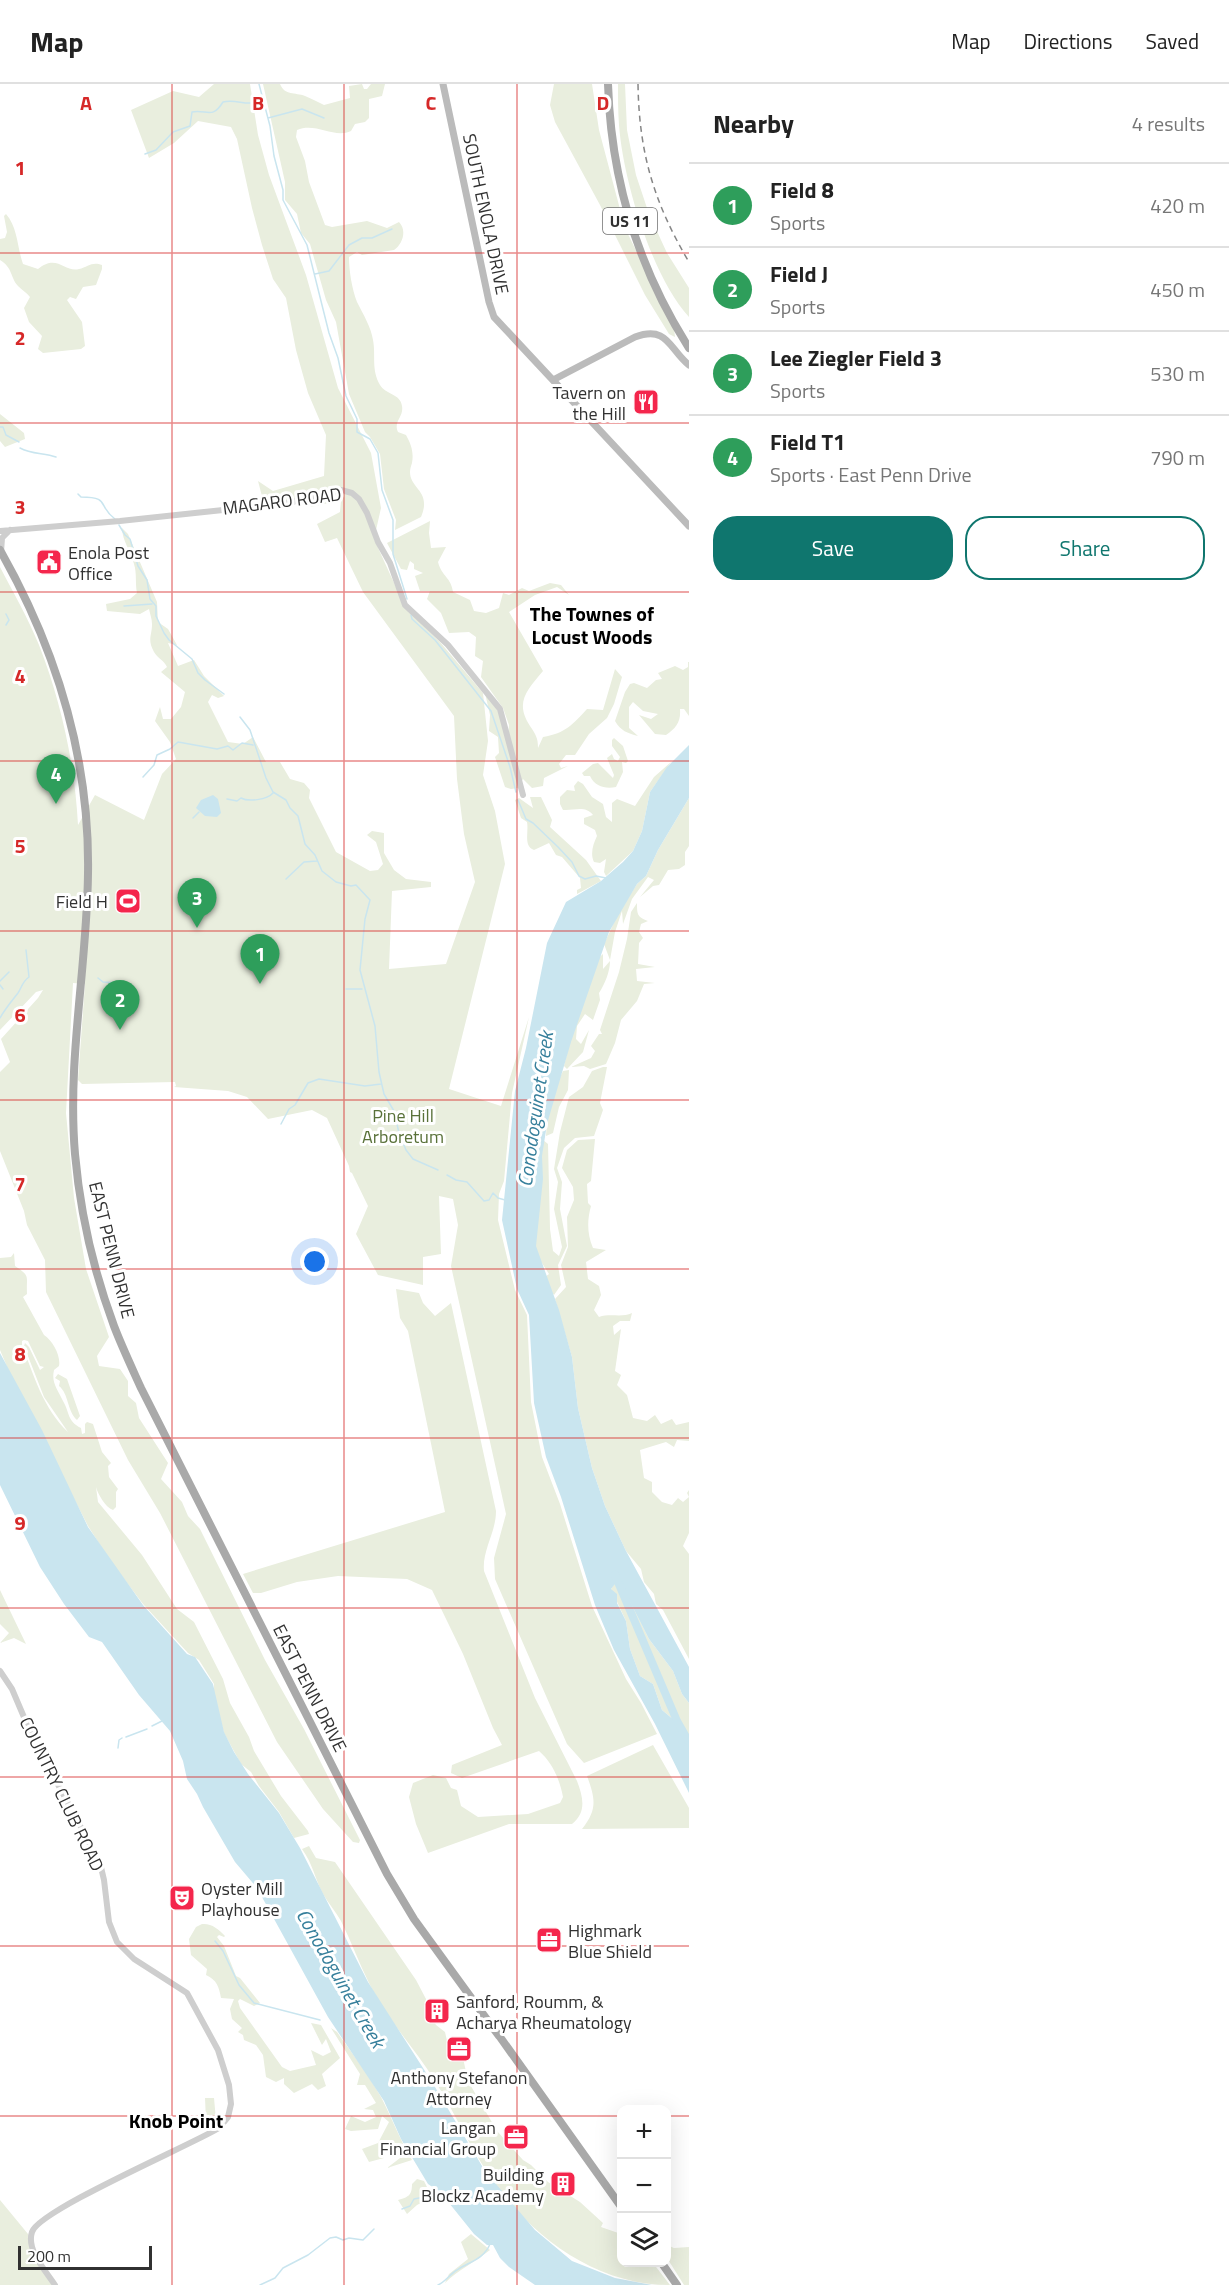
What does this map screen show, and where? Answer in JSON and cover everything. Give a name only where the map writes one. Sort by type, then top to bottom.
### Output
[{"type":"main road","name":"SOUTH ENOLA DRIVE","points":[[443,84],[491,310],[497,321],[689,526]]},
{"type":"main road","name":"US 11","points":[[608,84],[614,153],[625,204],[647,268],[667,311],[689,348]]},
{"type":"main road","points":[[553,381],[636,337],[649,334],[660,335],[689,365]]},
{"type":"main road","name":"EAST PENN DRIVE","points":[[1,551],[44,640],[72,724],[84,789],[88,875],[73,1108],[77,1165],[85,1217],[113,1325],[141,1388],[387,1874],[414,1919],[617,2202]]},
{"type":"main road","points":[[664,2267],[677,2285]]},
{"type":"street","name":"MAGARO ROAD","points":[[0,531],[288,503],[341,490],[352,493],[359,499],[367,513],[378,542],[390,563],[405,605],[448,645],[500,709],[523,795]]},
{"type":"street","points":[[1,551],[2,538],[10,530]]},
{"type":"street","name":"COUNTRY CLUB ROAD","points":[[0,1671],[12,1689],[32,1736],[99,1863],[104,1880],[109,1922],[117,1942],[134,1959],[187,1993],[218,2050],[229,2085],[230,2111],[219,2128],[145,2164],[38,2222],[31,2233],[31,2243],[55,2285]]},
{"type":"green space","name":"Pine Hill Arboretum","points":[[214,84],[250,84],[258,135],[269,175],[306,275],[338,388],[371,453],[381,508],[374,539],[405,607],[440,642],[483,693],[488,741],[483,775],[495,811],[505,864],[449,1089],[501,1106],[529,1017],[512,1093],[504,1181],[499,1194],[498,1220],[515,1290],[527,1315],[531,1402],[542,1457],[560,1504],[592,1606],[626,1679],[657,1734],[584,1763],[567,1744],[495,1579],[494,1558],[506,1514],[451,1266],[458,1225],[453,1199],[439,1196],[441,1254],[423,1257],[423,1285],[378,1275],[356,1234],[368,1206],[350,1172],[327,1118],[312,1110],[268,1119],[247,1097],[228,1091],[174,1087],[175,1082],[82,1084],[78,1080],[85,984],[73,983],[66,1113],[74,1198],[86,1269],[109,1337],[97,1356],[99,1366],[120,1369],[128,1381],[128,1396],[136,1403],[139,1418],[168,1463],[161,1479],[182,1502],[188,1516],[200,1529],[265,1660],[304,1729],[360,1840],[359,1843],[353,1842],[323,1809],[277,1742],[160,1513],[128,1460],[46,1292],[45,1260],[27,1225],[24,1211],[0,1151],[0,1072],[10,1062],[1,1039],[43,990],[36,992],[0,1030],[0,567],[35,635],[54,688],[70,756],[78,825],[95,795],[144,820],[162,774],[176,759],[170,742],[155,721],[160,707],[163,719],[171,719],[181,707],[185,692],[161,672],[167,667],[152,648],[150,638],[152,622],[149,609],[140,614],[107,611],[106,604],[130,599],[137,593],[135,567],[123,537],[122,528],[128,534],[157,602],[158,622],[168,629],[177,645],[168,643],[178,666],[194,660],[204,676],[224,696],[218,698],[212,695],[208,702],[228,742],[243,744],[253,737],[266,762],[280,762],[290,779],[304,783],[310,790],[309,798],[336,852],[370,871],[378,870],[383,864],[376,842],[367,835],[372,831],[384,833],[384,853],[394,870],[406,879],[431,882],[431,887],[392,891],[389,969],[446,964],[475,882],[464,834],[457,779],[454,716],[363,592],[337,538],[325,542],[317,524],[340,512],[341,500],[312,507],[305,502],[268,505],[263,500],[258,481],[273,491],[324,476],[326,435],[308,393],[296,350],[286,298],[273,279],[262,245],[237,139],[231,127],[198,121],[174,143],[149,158],[131,110],[173,91],[199,97]]},
{"type":"green space","points":[[263,84],[280,84],[287,92],[305,96],[324,105],[350,98],[349,86],[362,84],[364,89],[367,89],[371,84],[385,84],[382,96],[369,99],[369,118],[365,122],[355,124],[351,131],[338,133],[304,128],[297,130],[296,137],[325,225],[332,227],[367,221],[387,228],[399,222],[403,229],[402,241],[394,250],[362,255],[357,252],[349,257],[355,297],[372,335],[377,379],[382,388],[396,396],[401,402],[402,413],[397,428],[398,432],[406,435],[411,445],[413,455],[411,478],[424,501],[421,517],[395,530],[396,520],[384,489],[380,454],[365,432],[349,394],[336,322],[326,300],[310,244],[301,233],[297,214],[285,200],[285,182]]},
{"type":"green space","points":[[554,84],[592,84],[599,130],[625,228],[674,328],[675,337],[669,334],[645,295],[555,122],[550,105]]},
{"type":"green space","points":[[618,84],[625,84],[627,130],[636,175],[649,214],[667,253],[689,288],[689,317],[663,278],[633,199],[622,147]]},
{"type":"green space","points":[[6,214],[15,231],[23,264],[38,269],[50,263],[74,269],[93,264],[102,265],[96,285],[83,287],[76,299],[70,297],[67,300],[82,322],[85,346],[81,349],[43,353],[38,349],[42,336],[29,322],[24,308],[30,297],[15,283],[9,269],[0,260],[0,239],[5,238],[7,232],[4,216]]},
{"type":"green space","points":[[0,414],[24,433],[25,439],[5,447],[0,441]]},
{"type":"green space","points":[[430,521],[431,548],[446,547],[438,562],[440,567],[453,592],[470,600],[474,611],[486,613],[499,608],[503,593],[509,595],[522,588],[529,591],[550,583],[561,585],[569,595],[557,587],[535,595],[509,612],[543,671],[528,690],[523,703],[525,717],[536,737],[538,748],[543,737],[568,727],[587,709],[603,710],[615,669],[622,677],[607,718],[589,734],[575,755],[566,755],[559,764],[561,768],[568,766],[544,778],[543,786],[532,788],[523,779],[518,788],[505,787],[495,757],[499,753],[498,737],[489,731],[490,715],[485,693],[498,711],[508,736],[509,725],[503,708],[481,677],[483,661],[475,656],[476,637],[469,632],[449,633],[441,613],[427,599],[430,591],[420,591],[415,576],[423,573],[414,569],[414,564],[410,561],[407,570],[401,569],[387,543]]},
{"type":"green space","points":[[688,662],[689,716],[684,709],[680,709],[679,721],[673,730],[666,735],[655,734],[639,715],[651,719],[658,714],[643,711],[633,702],[629,707],[629,728],[638,736],[627,733],[620,727],[615,721],[630,684],[634,683],[647,688],[656,680],[662,679],[658,673],[675,666],[683,670],[688,667]]},
{"type":"green space","points":[[614,738],[623,746],[628,761],[622,762],[623,772],[616,787],[608,788],[598,785],[590,776],[584,776],[582,773],[593,764],[598,763],[613,778],[614,775],[607,758],[612,754],[618,761],[620,757],[612,746]]},
{"type":"green space","points":[[671,762],[650,792],[642,831],[633,851],[606,876],[604,872],[606,859],[600,863],[594,862],[592,856],[597,836],[595,830],[584,824],[584,818],[593,815],[583,809],[563,810],[560,797],[567,790],[575,791],[574,786],[578,781],[592,797],[603,804],[606,817],[612,822],[612,803],[617,799],[635,806],[654,777]]},
{"type":"green space","points":[[530,797],[541,797],[552,820],[550,827],[586,860],[601,881],[577,894],[577,890],[581,888],[580,878],[562,857],[556,855],[549,843],[534,850],[531,848],[527,842],[527,822],[521,818],[515,800],[519,798],[533,808]]},
{"type":"green space","points":[[689,798],[689,846],[685,852],[685,865],[679,869],[668,870],[659,885],[653,886],[640,897],[654,880],[648,877],[632,899],[623,924],[622,911],[615,932],[610,960],[604,944],[618,914],[637,884],[646,876],[658,850]]},
{"type":"green space","points":[[637,903],[638,915],[648,921],[641,924],[639,932],[643,938],[639,943],[638,964],[655,967],[636,969],[637,981],[655,983],[644,984],[637,1001],[621,1020],[606,1064],[590,1069],[584,1066],[571,1067],[591,1058],[595,1051],[591,1046],[599,1034],[602,1034],[600,1030],[619,972],[631,912]]},
{"type":"green space","points":[[603,954],[603,969],[610,961],[610,965],[599,993],[600,1000],[593,1020],[585,1014],[577,1026],[576,1039],[581,1044],[589,1030],[583,1052],[567,1069],[564,1066],[576,1014],[581,1010],[586,980],[593,966]]},
{"type":"green space","points":[[607,1067],[600,1103],[603,1110],[594,1136],[575,1138],[564,1148],[557,1168],[562,1182],[560,1209],[567,1246],[558,1265],[561,1285],[554,1295],[545,1277],[549,1274],[535,1247],[543,1140],[548,1144],[550,1229],[553,1251],[559,1256],[562,1247],[554,1209],[558,1182],[554,1169],[560,1132],[569,1097],[583,1087],[592,1071]]},
{"type":"green space","points":[[569,1070],[568,1090],[559,1107],[553,1133],[546,1136],[553,1094],[563,1071]]},
{"type":"green space","points":[[595,1139],[591,1181],[587,1184],[588,1203],[591,1206],[588,1222],[593,1248],[606,1250],[586,1262],[588,1279],[599,1286],[601,1295],[594,1310],[599,1317],[632,1313],[630,1321],[620,1321],[613,1326],[614,1335],[621,1329],[615,1371],[621,1375],[617,1385],[627,1395],[633,1418],[647,1421],[655,1415],[661,1424],[672,1419],[676,1425],[689,1422],[689,1441],[677,1440],[674,1447],[666,1442],[640,1450],[644,1478],[652,1482],[652,1492],[662,1502],[672,1505],[678,1498],[683,1502],[689,1497],[689,1533],[683,1546],[689,1554],[689,1659],[663,1610],[656,1604],[654,1594],[644,1582],[641,1569],[626,1551],[605,1506],[592,1468],[578,1408],[572,1357],[555,1299],[566,1287],[561,1265],[568,1247],[567,1217],[574,1200],[573,1187],[562,1168],[567,1150],[578,1140]]},
{"type":"green space","points":[[14,1253],[15,1266],[27,1277],[27,1294],[23,1297],[44,1335],[58,1353],[59,1366],[54,1370],[53,1379],[69,1416],[73,1423],[81,1428],[82,1434],[85,1433],[87,1422],[93,1424],[102,1452],[111,1463],[108,1466],[109,1477],[118,1489],[116,1507],[113,1510],[107,1506],[96,1487],[98,1502],[142,1555],[177,1609],[194,1622],[223,1679],[230,1703],[254,1751],[281,1796],[309,1834],[294,1838],[251,1772],[241,1764],[224,1733],[214,1695],[214,1684],[199,1660],[188,1653],[143,1604],[109,1559],[88,1526],[0,1350],[0,1258],[11,1257]],"holes":[[[22,1341],[28,1341],[40,1366],[44,1367],[40,1370],[25,1343],[24,1346],[44,1397],[68,1432],[52,1413],[40,1391],[22,1345]]]},
{"type":"green space","points":[[396,1289],[419,1293],[423,1303],[435,1316],[451,1303],[496,1511],[494,1527],[485,1556],[484,1571],[535,1698],[577,1781],[582,1804],[580,1814],[572,1824],[509,1824],[428,1853],[416,1824],[409,1797],[413,1783],[433,1775],[446,1778],[451,1788],[457,1790],[461,1806],[478,1817],[528,1814],[560,1803],[563,1797],[552,1766],[539,1751],[462,1778],[451,1773],[452,1765],[502,1745],[463,1654],[432,1590],[407,1579],[338,1576],[297,1582],[261,1593],[253,1593],[243,1574],[445,1512],[408,1331],[400,1318]]},
{"type":"green space","points":[[58,1374],[67,1379],[80,1416],[77,1420],[71,1412],[65,1393],[59,1386],[60,1381],[55,1378]]},
{"type":"green space","points":[[615,1583],[621,1583],[649,1639],[673,1671],[682,1694],[689,1703],[689,1746],[680,1725],[662,1710],[653,1684],[640,1676],[630,1649],[626,1621],[611,1589]]},
{"type":"green space","points":[[0,1590],[26,1644],[14,1638],[0,1643],[9,1633],[0,1624]]},
{"type":"green space","points":[[653,1745],[689,1808],[689,1828],[582,1829],[591,1815],[594,1803],[587,1776]]},
{"type":"green space","points":[[309,1846],[316,1858],[335,1862],[416,1980],[426,1999],[425,2007],[436,2025],[445,2032],[448,2045],[458,2057],[463,2058],[468,2081],[497,2131],[523,2160],[548,2182],[580,2202],[603,2223],[601,2227],[617,2233],[617,2267],[656,2267],[670,2285],[641,2283],[614,2276],[588,2265],[563,2251],[541,2233],[501,2192],[478,2158],[435,2081],[376,1996],[341,1921],[323,1894],[302,1849]]},
{"type":"green space","points":[[202,1924],[215,1927],[225,1936],[217,1937],[224,1946],[236,1976],[260,2003],[254,2006],[240,1999],[238,2001],[240,2008],[282,2067],[290,2071],[316,2065],[311,2050],[323,2056],[331,2052],[326,2039],[322,2045],[311,2023],[321,2025],[340,2058],[322,2074],[326,2086],[318,2090],[312,2084],[294,2093],[284,2084],[284,2078],[276,2082],[266,2077],[263,2055],[256,2045],[244,2040],[243,2035],[238,2032],[242,2028],[232,2019],[230,2009],[234,1999],[221,1998],[217,1984],[206,1975],[207,1969],[191,1955],[189,1939],[196,1927]]},
{"type":"green space","points":[[331,2028],[337,2032],[376,2088],[412,2160],[387,2168],[404,2155],[399,2146],[384,2146],[384,2158],[369,2162],[362,2149],[378,2143],[389,2122],[382,2116],[378,2129],[351,2131],[345,2129],[351,2116],[365,2122],[376,2117],[373,2110],[364,2109],[376,2103],[365,2085],[357,2085],[360,2074]]},
{"type":"green space","points":[[205,2098],[214,2098],[216,2120],[206,2121]]},
{"type":"green space","points":[[417,2179],[424,2181],[427,2187],[425,2191],[434,2189],[440,2193],[417,2205],[407,2214],[398,2200],[409,2195],[412,2184]]},
{"type":"green space","points":[[0,2200],[28,2234],[31,2247],[54,2285],[0,2285]]},
{"type":"green space","points":[[471,2234],[490,2250],[445,2283],[449,2274],[468,2259],[461,2242]]},
{"type":"green space","points":[[671,2247],[689,2247],[689,2285],[684,2285],[671,2264]]},
{"type":"water","points":[[689,745],[689,798],[658,850],[646,876],[637,884],[609,932],[571,1042],[547,1124],[542,1156],[543,1179],[536,1246],[559,1310],[572,1357],[578,1408],[592,1468],[605,1506],[626,1551],[689,1667],[689,1703],[682,1694],[673,1671],[649,1639],[621,1584],[615,1584],[611,1589],[617,1594],[617,1603],[626,1621],[630,1649],[640,1676],[653,1684],[662,1710],[680,1725],[689,1746],[689,1793],[655,1724],[614,1650],[595,1605],[546,1457],[534,1403],[529,1315],[517,1289],[502,1220],[515,1091],[547,943],[566,902],[601,881],[633,851],[642,831],[650,792],[667,767]]},
{"type":"water","points":[[213,795],[218,799],[221,813],[217,817],[205,816],[196,808],[201,800]]},
{"type":"water","points":[[0,1353],[42,1430],[88,1527],[143,1605],[187,1654],[195,1657],[213,1684],[224,1732],[234,1752],[279,1813],[300,1848],[368,1982],[485,2171],[535,2230],[572,2261],[615,2278],[652,2285],[535,2285],[509,2267],[500,2258],[493,2245],[487,2245],[474,2234],[441,2193],[428,2184],[401,2139],[384,2101],[328,2017],[257,1888],[235,1862],[187,1779],[183,1761],[170,1731],[139,1695],[102,1642],[89,1637],[40,1567],[0,1485]]},
{"type":"waterway","points":[[259,84],[270,126],[283,200],[307,245],[346,396],[357,419],[357,432],[370,439],[378,453],[382,490],[393,520],[393,554],[407,599]]},
{"type":"waterway","points":[[145,154],[156,150],[173,132],[190,126],[192,112],[216,111],[223,102],[228,101],[261,103]]},
{"type":"waterway","points":[[268,118],[302,109],[324,118]]},
{"type":"waterway","points":[[315,274],[329,271],[349,245],[362,238],[372,238],[392,229]]},
{"type":"waterway","points":[[0,427],[3,427],[6,435],[19,442]]},
{"type":"waterway","points":[[20,448],[56,457]]},
{"type":"waterway","points":[[78,494],[81,497],[90,497],[100,501],[115,519]]},
{"type":"waterway","points":[[119,525],[130,539],[138,566],[147,580],[150,599],[156,606],[156,616],[164,633],[192,659],[198,673],[224,694]]},
{"type":"waterway","points":[[124,606],[152,604]]},
{"type":"waterway","points":[[6,614],[9,620],[6,625]]},
{"type":"waterway","points":[[411,615],[412,619],[435,640],[491,711],[516,792]]},
{"type":"waterway","points":[[240,717],[250,730],[273,792],[286,800],[298,816],[305,844],[315,855],[322,871],[336,882],[356,885],[370,900],[365,919],[360,970],[375,1026],[379,1072],[384,1094],[394,1111],[406,1150],[413,1159],[438,1170]]},
{"type":"waterway","points":[[143,777],[154,765],[157,755],[178,742],[217,749],[228,746],[233,750],[242,743],[253,745]]},
{"type":"waterway","points":[[227,799],[257,800],[273,793]]},
{"type":"waterway","points":[[518,800],[526,819],[533,823],[572,862],[579,876],[585,879],[596,876],[606,878]]},
{"type":"waterway","points":[[193,818],[199,812]]},
{"type":"waterway","points":[[286,879],[304,862],[317,861]]},
{"type":"waterway","points":[[0,1018],[29,977],[26,950]]},
{"type":"waterway","points":[[0,981],[9,972]]},
{"type":"waterway","points":[[98,978],[103,982],[120,983]]},
{"type":"waterway","points":[[0,985],[3,989]]},
{"type":"waterway","points":[[346,989],[362,989]]},
{"type":"waterway","points":[[281,1124],[308,1083],[319,1079],[365,1086],[381,1084]]},
{"type":"waterway","points":[[447,1175],[467,1182],[484,1201],[489,1200],[493,1193],[505,1200]]},
{"type":"waterway","name":"Conodoguinet Creek","points":[[615,1575],[677,1721],[689,1742]]},
{"type":"waterway","points":[[152,1726],[162,1721]]},
{"type":"waterway","points":[[126,1737],[147,1729]]},
{"type":"waterway","points":[[118,1748],[119,1740],[122,1738]]},
{"type":"waterway","points":[[215,1941],[223,1951],[239,1985],[254,2003],[320,2020]]},
{"type":"waterway","points":[[402,2209],[410,2206],[414,2199],[424,2197],[436,2190]]},
{"type":"waterway","points":[[260,2285],[275,2278],[283,2268],[308,2255],[330,2238],[363,2240],[374,2229]]},
{"type":"waterway","points":[[438,2285],[454,2272],[480,2257],[490,2244]]},
{"type":"railway","points":[[638,84],[641,133],[651,177],[666,219],[689,262]]},
{"type":"place","name":"Tavern on the Hill","points":[[646,402]]},
{"type":"place","name":"Enola Post Office","points":[[49,562]]},
{"type":"place","name":"Field T1","points":[[56,804]]},
{"type":"place","name":"Field H","points":[[128,901]]},
{"type":"place","name":"Lee Ziegler Field 3","points":[[197,928]]},
{"type":"place","name":"Field 8","points":[[260,984]]},
{"type":"place","name":"Field J","points":[[120,1030]]},
{"type":"place","name":"Oyster Mill Playhouse","points":[[182,1898]]},
{"type":"place","name":"Highmark Blue Shield","points":[[549,1940]]},
{"type":"place","name":"Sanford, Roumm, & Acharya Rheumatology","points":[[437,2011]]},
{"type":"place","name":"Anthony Stefanon Attorney","points":[[459,2049]]},
{"type":"place","name":"Langan Financial Group","points":[[516,2137]]},
{"type":"place","name":"Building Blockz Academy","points":[[563,2184]]},
{"type":"district","name":"The Townes of Locust Woods","points":[[592,624]]},
{"type":"district","name":"Knob Point","points":[[176,2120]]}]
